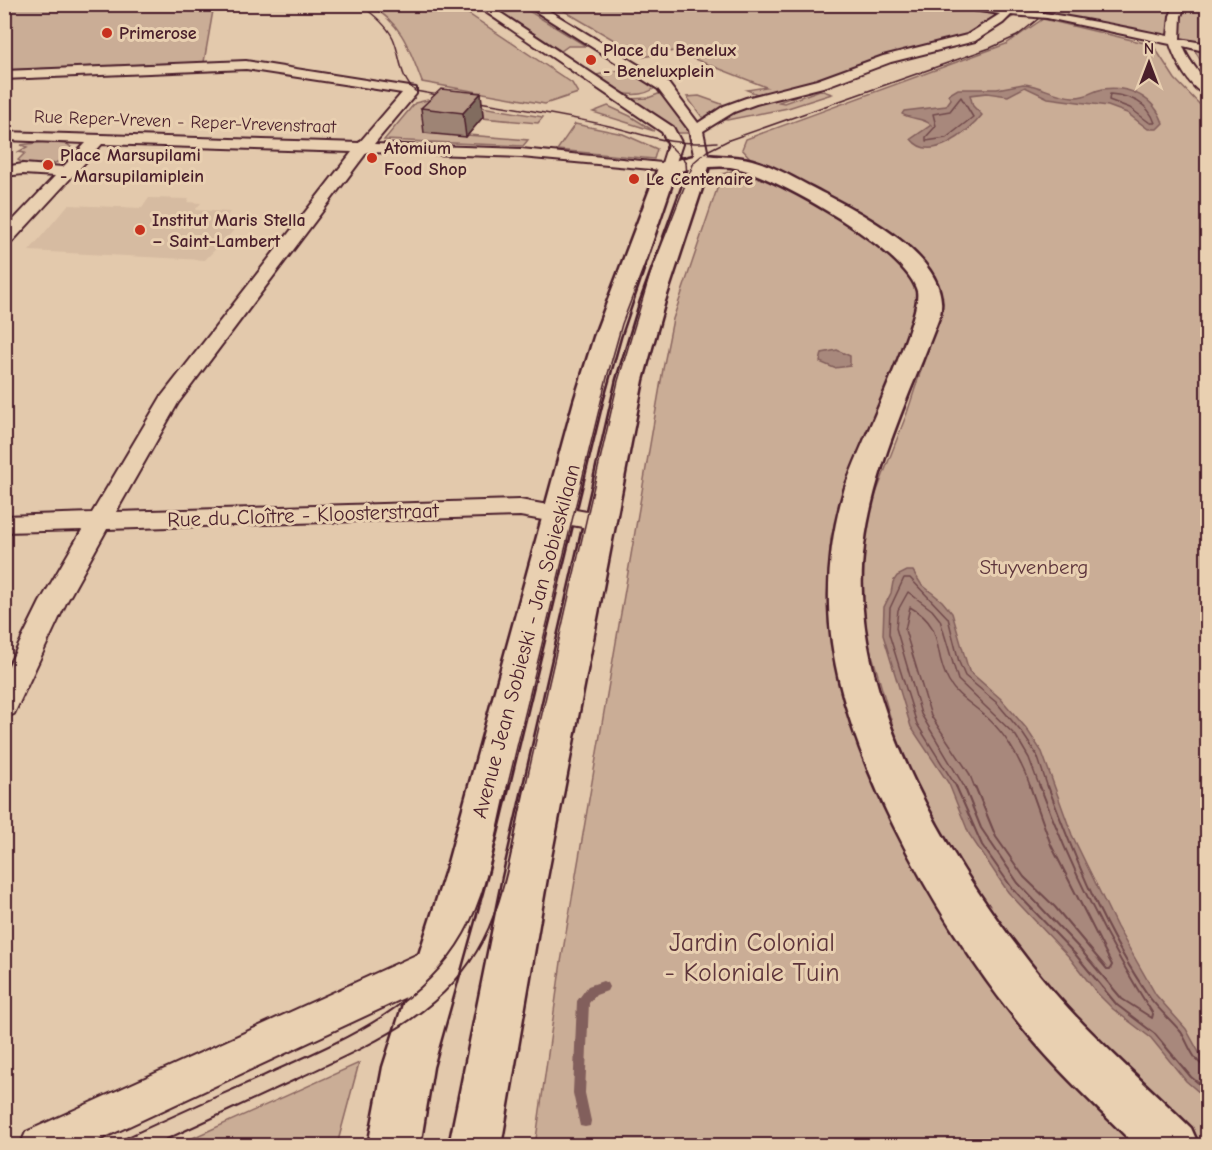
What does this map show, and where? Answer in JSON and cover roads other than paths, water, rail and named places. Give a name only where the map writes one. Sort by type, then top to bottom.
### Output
[{"type":"street","points":[[479,4],[657,122],[672,135],[748,165],[840,210],[894,248],[918,271],[927,285],[931,299],[928,315],[864,481],[850,532],[844,600],[866,703],[895,780],[924,839],[1002,965],[1037,1009],[1082,1057],[1173,1146]]},
{"type":"street","points":[[529,4],[652,91]]},
{"type":"street","points":[[936,4],[1061,17],[1208,48]]},
{"type":"street","points":[[1181,4],[1173,20],[1173,41],[1188,69],[1208,92]]},
{"type":"street","points":[[668,168],[729,110],[752,101],[822,83],[887,59],[971,38],[999,21],[1009,10]]},
{"type":"street","points":[[567,52],[592,54]]},
{"type":"street","points":[[4,75],[246,65],[411,92],[364,148],[168,401],[53,602],[4,706]]},
{"type":"street","points":[[612,93],[628,96],[652,91],[672,95],[693,144]]},
{"type":"street","points":[[59,178],[110,141]]},
{"type":"street","name":"Rue Reper-Vreven - Reper-Vrevenstraat","points":[[8,152],[110,141],[530,154],[668,168]]},
{"type":"street","points":[[4,240],[86,146],[67,142],[8,152]]},
{"type":"street","name":"Avenue Jean Sobieski - Jan Sobieskilaan","points":[[475,1146],[525,878],[607,337],[668,168],[693,144]]},
{"type":"street","name":"Avenue Jean Sobieski - Jan Sobieskilaan","points":[[394,1146],[408,1067],[438,963],[579,518],[641,339],[693,144]]},
{"type":"street","points":[[8,152],[59,178]]},
{"type":"street","name":"Rue du Cloître - Kloosterstraat","points":[[4,524],[520,508],[579,518]]},
{"type":"street","points":[[40,1146],[438,963]]},
{"type":"water","points":[[1023,84],[1073,97],[1103,89],[1131,91],[1140,95],[1154,107],[1163,123],[1157,129],[1148,129],[1127,113],[1108,106],[1048,98],[1025,87],[1008,96],[987,93],[970,95],[973,106],[982,115],[959,137],[949,143],[928,148],[919,146],[911,139],[931,125],[902,114],[904,111],[946,106],[951,99],[948,95],[958,89],[997,89]]},
{"type":"water","points":[[837,350],[850,356],[850,366],[834,368],[820,362],[822,353]]},
{"type":"water","points":[[913,571],[921,584],[942,601],[952,613],[969,671],[1001,699],[1026,728],[1042,752],[1072,835],[1117,927],[1156,995],[1186,1029],[1207,1067],[1207,1099],[1186,1081],[1151,1038],[1113,1009],[1097,993],[1070,958],[1008,892],[969,834],[949,784],[911,727],[883,635],[884,607],[891,593],[893,582],[897,576]]},
{"type":"waterway","points":[[585,1121],[579,1093],[583,1001],[592,990],[603,987]]},
{"type":"tram line","points":[[359,4],[387,28],[396,45],[403,73],[415,91],[573,118],[669,141],[717,142]]},
{"type":"tram line","points":[[525,788],[618,381],[650,274],[694,162],[707,151],[729,140],[990,48],[1017,36],[1038,19]]},
{"type":"tram line","points":[[667,143],[686,162],[687,177]]},
{"type":"tram line","points":[[507,788],[606,381],[622,324],[659,227]]},
{"type":"tram line","points":[[109,1146],[351,1035],[403,1002],[426,982],[447,960],[473,917],[486,881],[508,786]]},
{"type":"tram line","points":[[152,1146],[377,1040],[403,1025],[448,989],[467,966],[491,922],[504,884],[525,786]]},
{"type":"place","name":"Primerose","points":[[107,33]]},
{"type":"place","name":"Place du Benelux - Beneluxplein","points":[[591,60]]},
{"type":"place","name":"Atomium Food Shop","points":[[372,158]]},
{"type":"place","name":"Place Marsupilami - Marsupilamiplein","points":[[48,165]]},
{"type":"place","name":"Le Centenaire","points":[[634,179]]},
{"type":"place","name":"Institut Maris Stella – Saint-Lambert","points":[[140,230]]},
{"type":"park label","name":"Stuyvenberg","points":[[1034,567]]},
{"type":"park label","name":"Jardin Colonial - Koloniale Tuin","points":[[752,958]]}]
